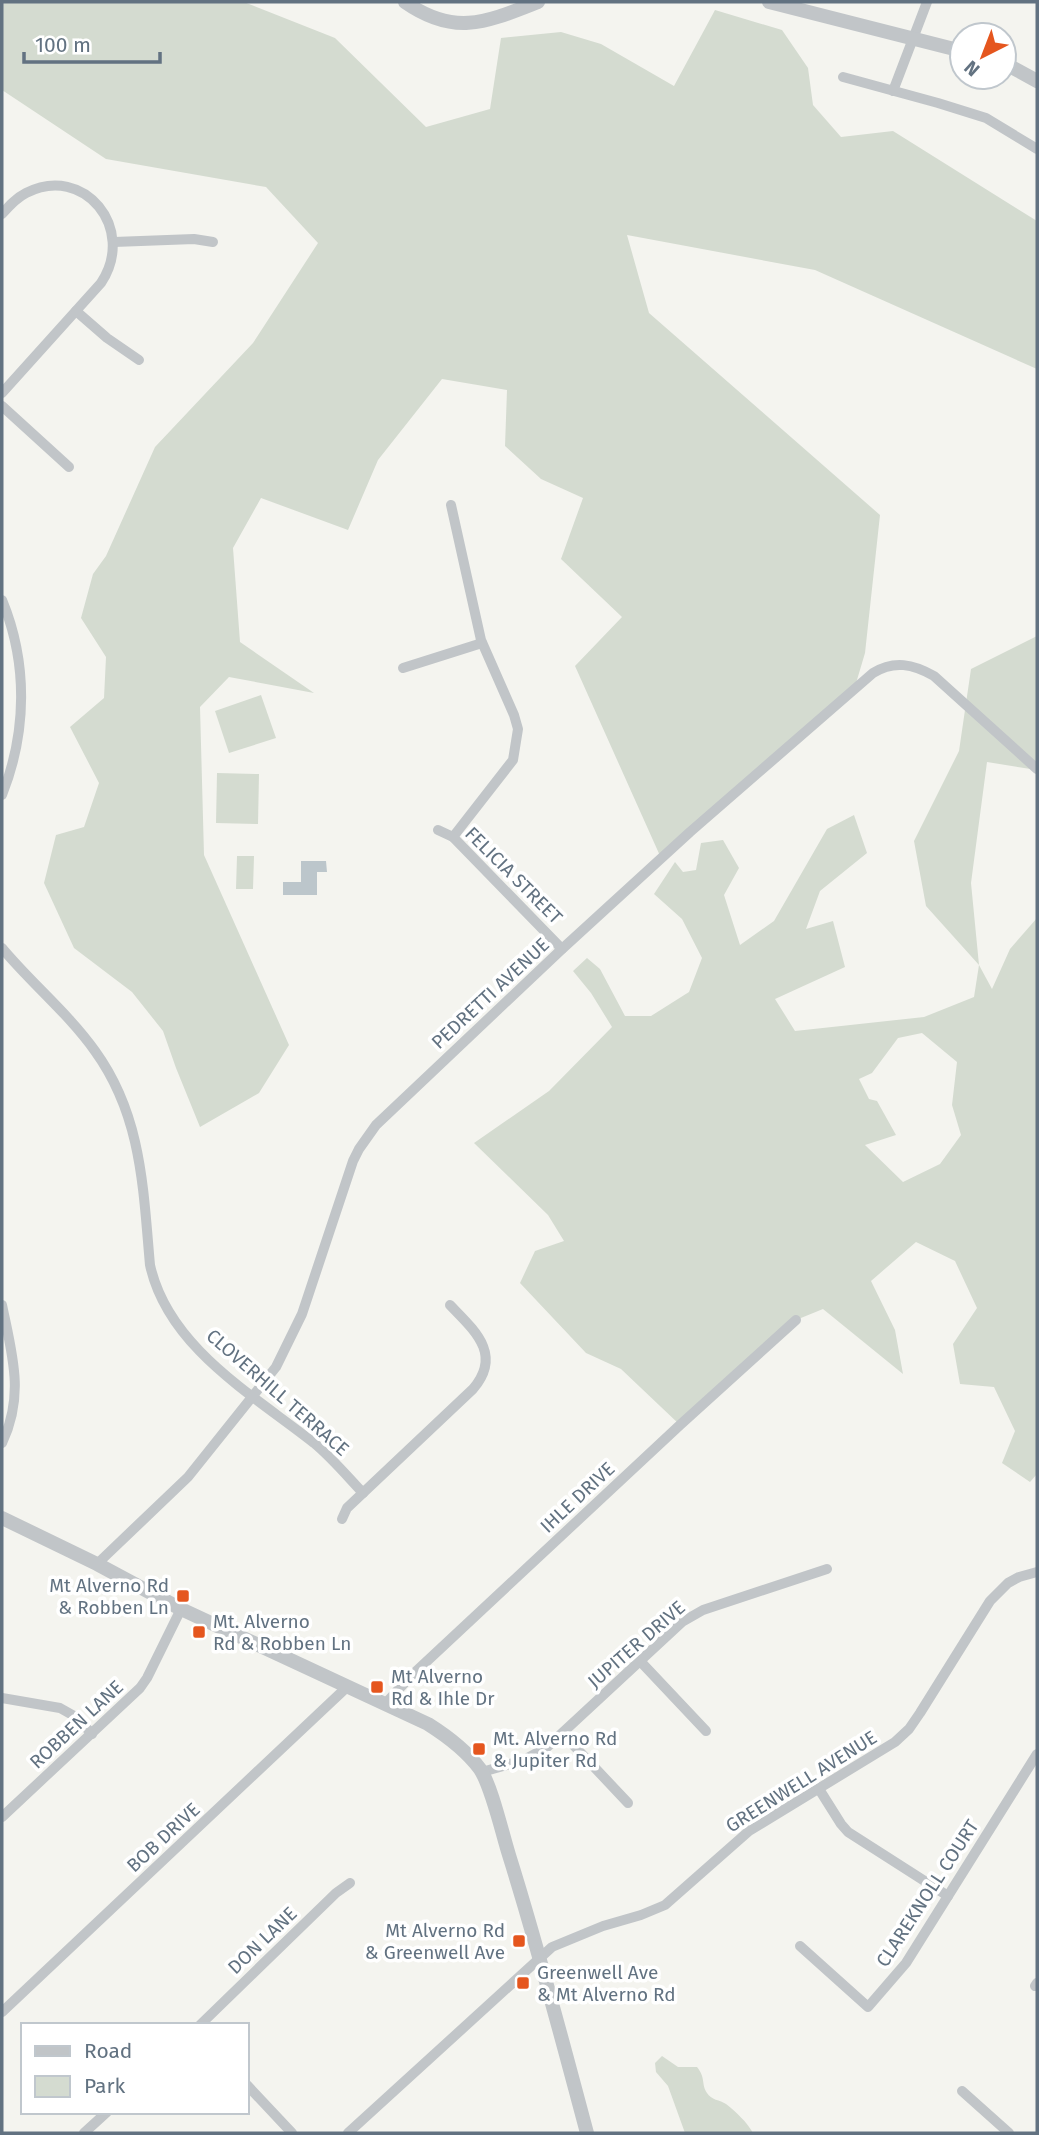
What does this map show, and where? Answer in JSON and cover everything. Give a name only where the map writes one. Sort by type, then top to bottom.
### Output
[{"type":"street","points":[[405,2],[440,20],[465,24],[494,19],[538,2]]},
{"type":"street","points":[[769,2],[948,47]]},
{"type":"street","points":[[893,91],[927,2]]},
{"type":"street","points":[[1018,71],[1037,81]]},
{"type":"street","points":[[843,77],[986,118],[1037,149]]},
{"type":"street","points":[[2,214],[22,195],[42,187],[68,187],[88,196],[97,204],[107,218],[114,242],[111,264],[106,276],[2,393]]},
{"type":"street","points":[[114,242],[194,239],[213,242]]},
{"type":"street","points":[[76,311],[107,338],[139,360]]},
{"type":"street","points":[[2,405],[69,467]]},
{"type":"street","points":[[451,505],[482,643],[518,729],[513,760],[453,837]]},
{"type":"street","points":[[2,600],[14,635],[22,697],[18,743],[2,795]]},
{"type":"street","points":[[403,668],[482,643]]},
{"type":"street","name":"PEDRETTI AVENUE","points":[[97,1564],[188,1477],[276,1367],[302,1314],[354,1161],[376,1125],[690,832],[873,673],[888,665],[904,664],[934,676],[1037,769]]},
{"type":"street","name":"FELICIA STREET","points":[[438,830],[453,837],[562,949]]},
{"type":"street","name":"CLOVERHILL TERRACE","points":[[4,954],[82,1034],[119,1092],[134,1132],[139,1157],[152,1273],[167,1312],[210,1360],[316,1445],[363,1493]]},
{"type":"street","points":[[2,1305],[16,1384],[12,1417],[2,1443]]},
{"type":"street","points":[[342,1519],[347,1508],[472,1389],[482,1376],[486,1357],[481,1339],[450,1305]]},
{"type":"street","name":"IHLE DRIVE","points":[[386,1703],[640,1462],[796,1320]]},
{"type":"street","points":[[2,1518],[181,1609],[428,1724],[465,1752],[482,1772],[523,1899],[587,2133]]},
{"type":"street","name":"JUPITER DRIVE","points":[[482,1772],[536,1755],[563,1734],[682,1622],[703,1609],[827,1569]]},
{"type":"street","name":"GREENWELL AVENUE","points":[[348,2133],[539,1957],[563,1941],[665,1905],[749,1831],[883,1751],[909,1729],[990,1601],[1008,1583],[1037,1572]]},
{"type":"street","name":"ROBBEN LANE","points":[[2,1817],[140,1688],[181,1609]]},
{"type":"street","points":[[640,1661],[706,1731]]},
{"type":"street","name":"BOB DRIVE","points":[[2,2012],[347,1687]]},
{"type":"street","points":[[2,1698],[60,1708],[76,1717],[92,1734]]},
{"type":"street","points":[[563,1734],[628,1803]]},
{"type":"street","name":"CLAREKNOLL COURT","points":[[800,1946],[868,2007],[906,1964],[1037,1754]]},
{"type":"street","points":[[819,1789],[848,1832],[948,1896]]},
{"type":"street","name":"DON LANE","points":[[202,2023],[336,1893],[350,1883]]},
{"type":"street","points":[[248,2086],[292,2133]]},
{"type":"street","points":[[962,2091],[1009,2133]]},
{"type":"street","points":[[84,2133],[105,2114]]},
{"type":"green space","points":[[2,2],[244,2],[335,38],[426,127],[490,109],[501,38],[561,32],[601,44],[674,86],[715,10],[782,30],[808,68],[813,105],[841,137],[893,131],[1037,221],[1037,369],[815,270],[627,235],[649,313],[880,515],[865,653],[854,690],[661,858],[575,666],[622,617],[561,559],[583,498],[541,479],[505,446],[507,390],[442,379],[378,460],[348,530],[261,498],[233,548],[240,642],[314,693],[229,677],[200,707],[204,855],[289,1045],[259,1093],[200,1127],[163,1031],[132,992],[74,948],[44,883],[56,835],[84,827],[99,783],[70,727],[104,698],[106,657],[81,618],[93,574],[106,556],[155,447],[253,343],[318,243],[266,187],[106,159],[2,90]]},
{"type":"green space","points":[[1037,636],[1037,770],[987,762],[971,883],[979,965],[926,906],[914,841],[959,751],[971,669]]},
{"type":"green space","points":[[261,695],[276,738],[229,753],[215,711]]},
{"type":"green space","points":[[217,773],[259,774],[258,824],[216,823]]},
{"type":"green space","points":[[854,815],[867,853],[820,891],[806,929],[833,921],[845,967],[775,999],[795,1031],[924,1017],[974,997],[979,965],[992,989],[1010,949],[1037,918],[1037,1474],[1030,1482],[1002,1463],[1015,1431],[994,1387],[960,1384],[953,1344],[977,1308],[955,1261],[916,1242],[871,1281],[895,1330],[903,1374],[823,1309],[796,1320],[680,1425],[621,1369],[586,1353],[520,1283],[535,1251],[564,1241],[548,1215],[474,1143],[549,1091],[612,1027],[591,993],[573,971],[587,958],[600,969],[625,1016],[651,1016],[689,992],[702,958],[682,919],[654,894],[675,862],[683,872],[696,870],[701,843],[723,840],[739,868],[724,895],[740,945],[774,921],[827,829]],"holes":[[[922,1033],[957,1062],[952,1105],[961,1135],[940,1164],[903,1182],[865,1145],[896,1135],[877,1101],[869,1099],[859,1079],[872,1073],[898,1038]]]},
{"type":"green space","points":[[237,856],[254,856],[253,889],[236,889]]},
{"type":"green space","points":[[662,2056],[678,2067],[697,2067],[709,2095],[730,2107],[753,2133],[685,2133],[668,2086],[656,2072],[655,2063]]},
{"type":"shaded area","points":[[301,861],[326,861],[327,872],[317,872],[317,895],[283,895],[283,882],[301,882]]},
{"type":"place","name":"Mt Alverno Rd & Robben Ln","points":[[183,1596]]},
{"type":"place","name":"Mt. Alverno Rd & Robben Ln","points":[[199,1632]]},
{"type":"place","name":"Mt Alverno Rd & Ihle Dr","points":[[377,1687]]},
{"type":"place","name":"Mt. Alverno Rd & Jupiter Rd","points":[[479,1749]]},
{"type":"place","name":"Mt Alverno Rd & Greenwell Ave","points":[[519,1941]]},
{"type":"place","name":"Greenwell Ave & Mt Alverno Rd","points":[[523,1983]]}]
